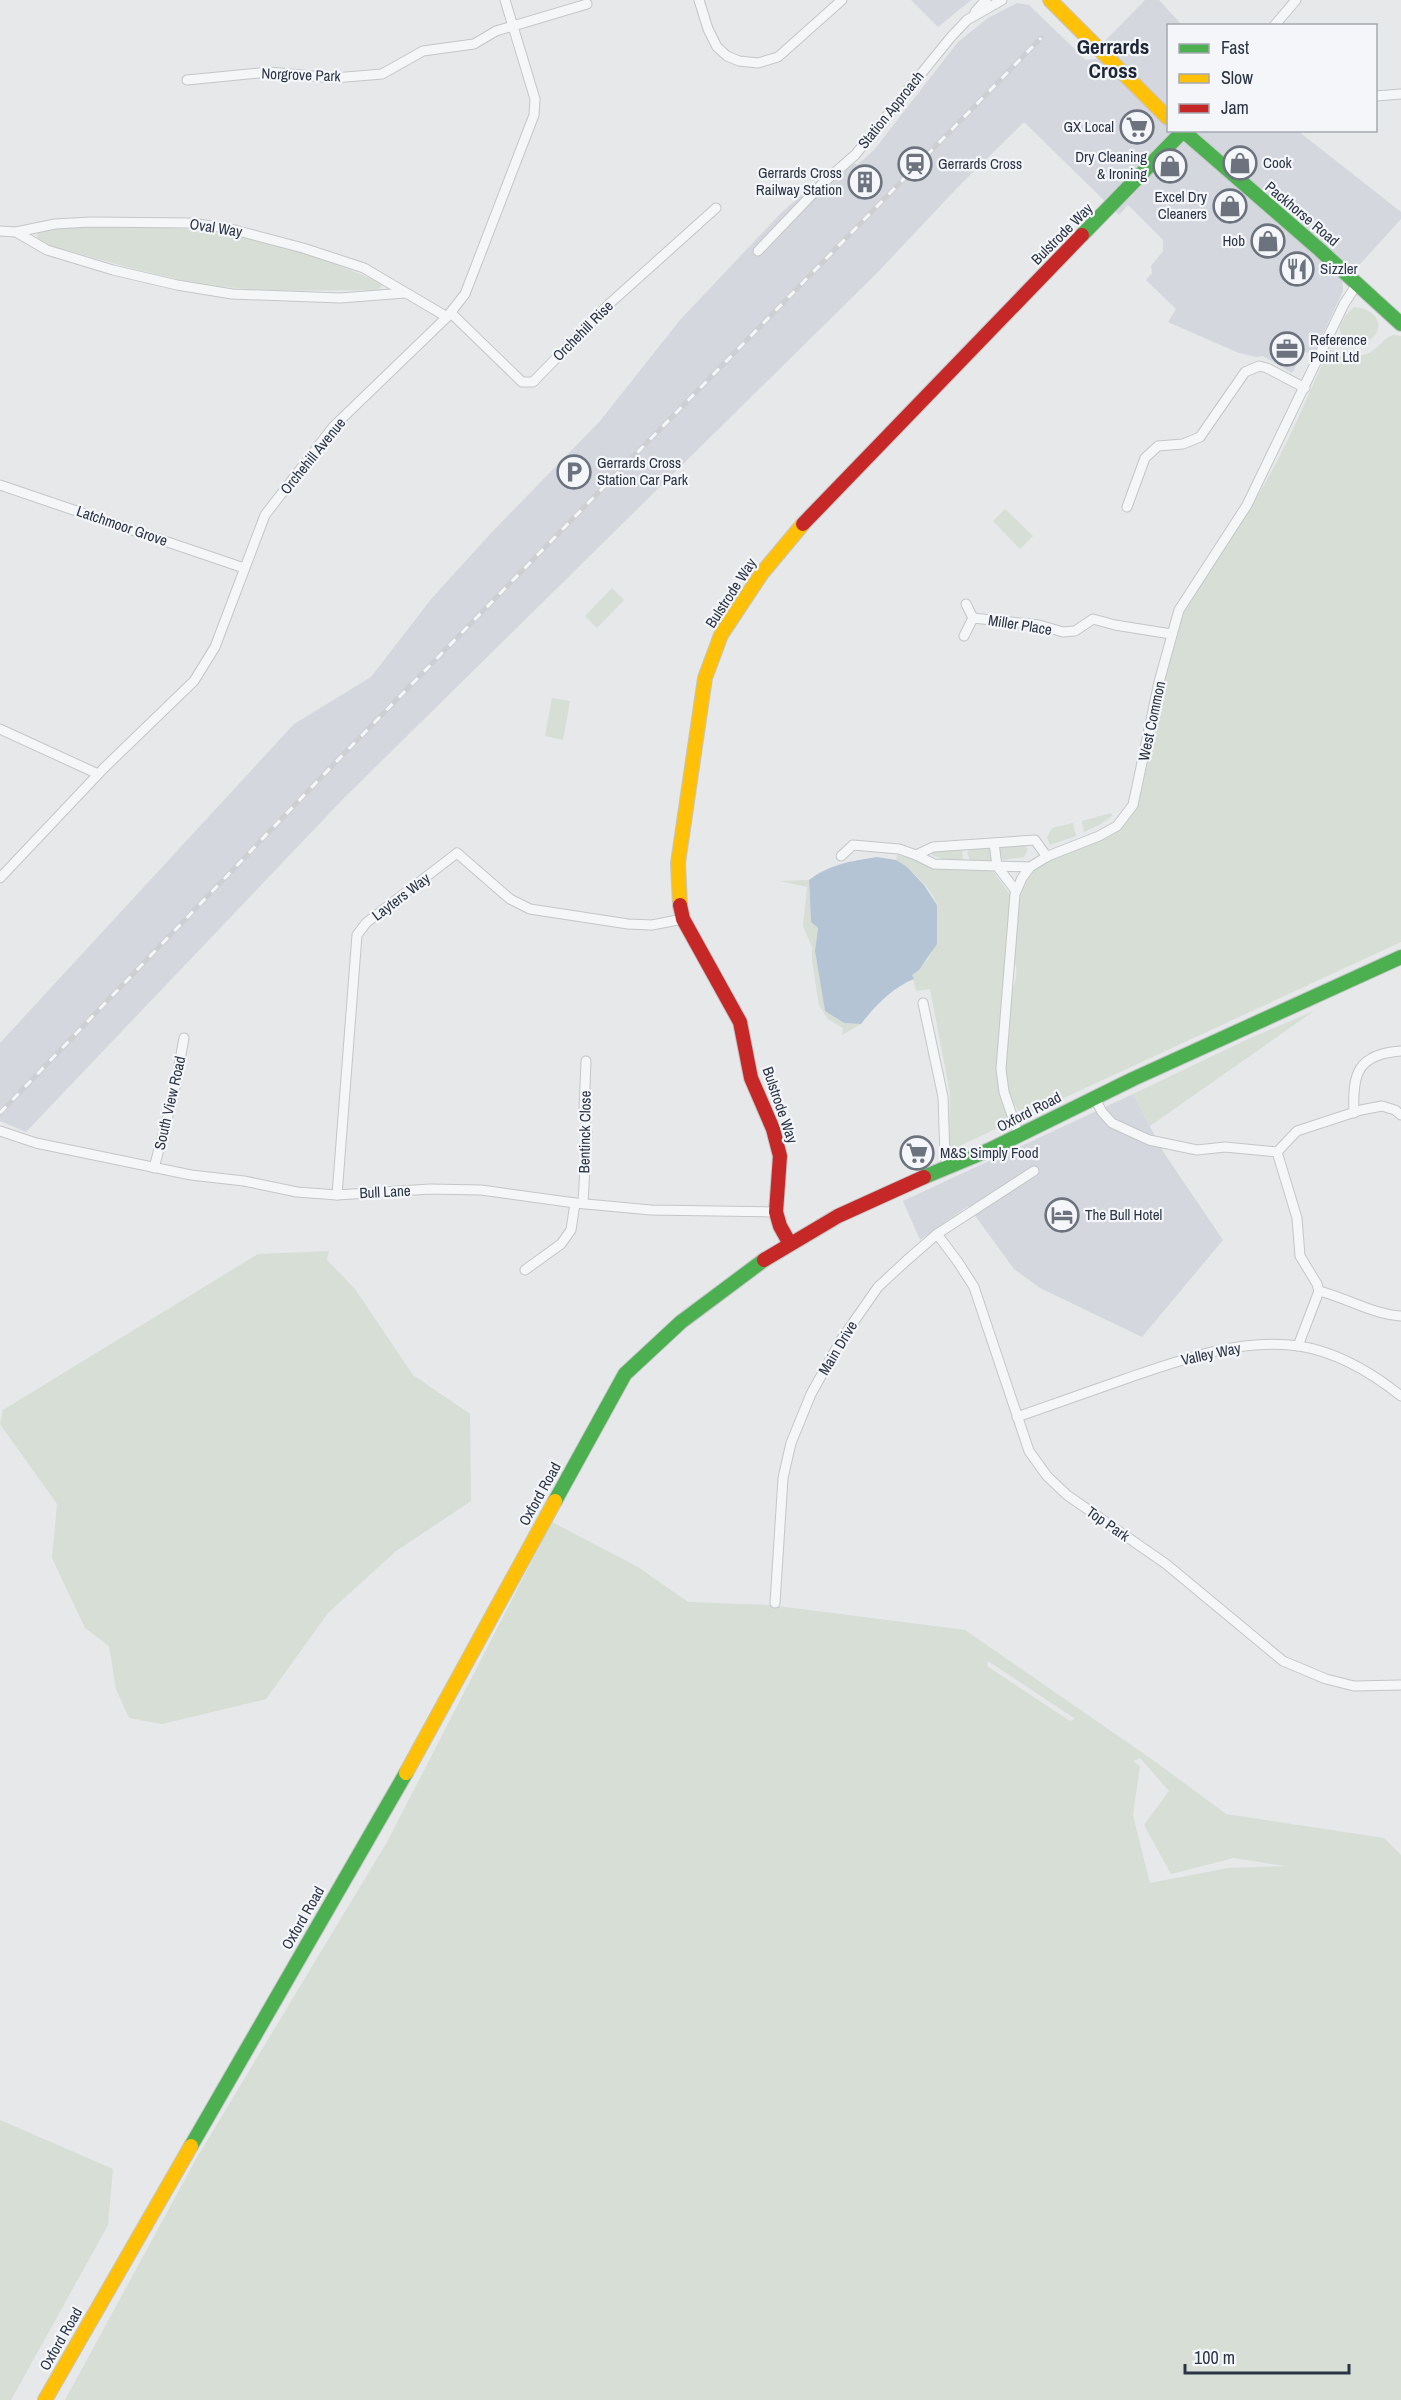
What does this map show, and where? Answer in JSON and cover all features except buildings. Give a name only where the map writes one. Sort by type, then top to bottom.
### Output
[{"type":"main road","points":[[1050,0],[1167,117]]},
{"type":"main road","name":"Bulstrode Way","points":[[790,1244],[780,1226],[776,1212],[780,1156],[773,1129],[752,1078],[740,1022],[683,919],[680,907],[678,863],[705,678],[722,635],[762,573],[807,519],[1182,132]]},
{"type":"main road","name":"Packhorse Road","points":[[1184,132],[1401,324]]},
{"type":"main road","name":"Oxford Road","points":[[45,2400],[403,1779],[625,1374],[676,1324],[737,1278],[790,1244],[871,1200],[949,1168],[1094,1097],[1401,957]]},
{"type":"street","name":"Orchehill Avenue","points":[[0,878],[98,774],[194,681],[215,647],[265,515],[333,427],[449,315],[465,294],[534,115],[535,99],[505,0]]},
{"type":"street","points":[[699,0],[708,29],[717,47],[739,61],[758,63],[778,57],[842,0]]},
{"type":"street","points":[[967,20],[979,0]]},
{"type":"street","points":[[967,20],[986,0]]},
{"type":"street","name":"Station Approach","points":[[758,251],[824,182],[855,155],[967,20],[1002,0]]},
{"type":"street","points":[[1277,24],[1296,0]]},
{"type":"street","name":"Norgrove Park","points":[[187,80],[269,72],[334,78],[382,74],[423,51],[474,44],[496,31],[587,4]]},
{"type":"street","points":[[1377,96],[1401,94]]},
{"type":"street","name":"Orchehill Rise","points":[[449,315],[522,382],[533,382],[608,305],[716,208]]},
{"type":"street","name":"Oval Way","points":[[0,231],[16,232],[55,224],[91,222],[190,223],[227,228],[303,248],[364,268],[405,293],[449,315]]},
{"type":"street","name":"Oval Way","points":[[16,232],[47,250],[113,270],[177,285],[232,294],[340,298],[405,293]]},
{"type":"street","name":"West Common","points":[[1018,1136],[1004,1092],[1001,1069],[1013,903],[1016,891],[1030,867],[1117,826],[1133,805],[1171,634],[1179,610],[1248,505],[1344,304],[1357,284]]},
{"type":"street","points":[[1127,507],[1145,458],[1158,446],[1183,444],[1200,437],[1245,372],[1258,366],[1266,368],[1305,388]]},
{"type":"street","name":"Latchmoor Grove","points":[[0,485],[244,568]]},
{"type":"street","name":"Miller Place","points":[[966,604],[973,618]]},
{"type":"street","name":"Miller Place","points":[[973,618],[1040,625],[1063,632],[1075,631],[1093,619],[1115,626],[1171,634]]},
{"type":"street","name":"Miller Place","points":[[964,636],[973,618]]},
{"type":"street","points":[[0,729],[98,774]]},
{"type":"street","points":[[915,855],[933,847],[1035,840],[1047,857]]},
{"type":"street","points":[[994,843],[997,866],[1016,891]]},
{"type":"street","points":[[841,856],[853,845],[899,849],[934,864],[1030,867]]},
{"type":"street","points":[[964,846],[966,865]]},
{"type":"street","name":"Layters Way","points":[[337,1195],[357,936],[366,923],[457,853],[510,899],[530,909],[628,924],[652,925],[683,919]]},
{"type":"street","points":[[923,1003],[943,1097],[945,1157],[949,1168]]},
{"type":"street","name":"South View Road","points":[[154,1168],[174,1094],[184,1038]]},
{"type":"street","points":[[1354,1113],[1353,1088],[1358,1070],[1375,1055],[1401,1051]]},
{"type":"street","name":"Bentinck Close","points":[[525,1270],[561,1244],[571,1230],[579,1203],[587,1132],[584,1111],[586,1061]]},
{"type":"street","points":[[1094,1097],[1102,1112],[1112,1123],[1149,1140],[1197,1150],[1225,1147],[1277,1152]]},
{"type":"street","points":[[1277,1152],[1297,1131],[1354,1113],[1382,1106],[1395,1110],[1401,1115]]},
{"type":"street","name":"Bull Lane","points":[[0,1131],[18,1138],[154,1168],[191,1175],[244,1180],[297,1192],[337,1195],[430,1189],[481,1190],[651,1210],[776,1212]]},
{"type":"street","points":[[1277,1152],[1297,1218],[1300,1256],[1319,1291],[1298,1346]]},
{"type":"street","name":"Main Drive","points":[[775,1603],[783,1478],[791,1443],[811,1394],[841,1340],[878,1287],[937,1234],[1034,1171]]},
{"type":"street","name":"Top Park","points":[[937,1234],[974,1287],[1029,1451],[1047,1476],[1067,1495],[1166,1564],[1283,1661],[1326,1679],[1354,1686],[1401,1685]]},
{"type":"street","points":[[1319,1291],[1338,1296],[1371,1310],[1401,1316]]},
{"type":"street","name":"Valley Way","points":[[1017,1418],[1197,1355],[1229,1348],[1272,1345],[1298,1346],[1353,1364],[1381,1380],[1401,1396]]},
{"type":"shaded area","points":[[911,0],[971,0],[938,27]]},
{"type":"shaded area","points":[[1145,0],[1159,0],[1181,24],[1167,24],[1167,132],[1299,132],[1401,212],[1401,219],[1353,272],[1342,269],[1343,291],[1313,355],[1304,351],[1292,373],[1263,356],[1256,357],[1239,353],[1168,322],[1176,309],[1146,280],[1152,273],[1151,266],[1163,251],[1163,240],[1128,205],[1119,215],[1024,122],[959,186],[876,274],[343,799],[26,1132],[0,1121],[0,1043],[294,724],[371,677],[432,598],[492,532],[600,421],[680,320],[782,212],[844,158],[857,165],[874,150],[958,42],[988,18],[1017,3],[1029,5],[1086,60],[1102,58],[1103,43]]},
{"type":"shaded area","points":[[86,226],[170,228],[244,237],[313,256],[379,282],[382,286],[378,290],[307,290],[215,286],[154,274],[56,248],[43,243],[37,236],[38,232],[43,229]]},
{"type":"shaded area","points":[[1354,307],[1371,313],[1378,324],[1373,337],[1356,345],[1344,341],[1339,328],[1345,316]]},
{"type":"shaded area","points":[[1393,335],[1401,336],[1401,942],[1025,1116],[1016,1107],[1010,1095],[1006,1061],[1009,997],[1016,974],[1012,954],[1013,935],[1022,891],[1030,876],[1044,863],[1099,840],[1125,821],[1137,807],[1167,663],[1188,603],[1272,470],[1329,349],[1348,355],[1366,354]]},
{"type":"shaded area","points":[[1005,509],[1033,536],[1020,549],[993,521]]},
{"type":"shaded area","points":[[612,588],[624,600],[597,628],[585,616]]},
{"type":"shaded area","points":[[552,698],[570,701],[563,740],[545,736]]},
{"type":"shaded area","points":[[1111,813],[1112,816],[1101,824],[1084,832],[1082,821]]},
{"type":"shaded area","points":[[1073,823],[1076,836],[1050,845],[1047,837],[1052,828]]},
{"type":"shaded area","points":[[1024,845],[1028,849],[1024,857],[1003,860],[998,855],[1000,846]]},
{"type":"shaded area","points":[[988,846],[991,848],[993,860],[991,862],[971,862],[967,853],[970,849]]},
{"type":"shaded area","points":[[962,848],[963,862],[948,861],[932,855],[933,850]]},
{"type":"shaded area","points":[[897,855],[936,868],[993,871],[1010,895],[997,1064],[1008,1123],[949,1151],[950,1093],[930,989],[916,991],[912,975],[925,963],[933,950],[937,906],[934,897],[925,885],[896,860]]},
{"type":"shaded area","points":[[809,880],[811,922],[818,928],[815,951],[825,1011],[844,1023],[861,1024],[842,1035],[843,1028],[828,1019],[819,1005],[812,947],[803,926],[807,887],[780,881]]},
{"type":"shaded area","points":[[1314,1011],[1150,1126],[1133,1094],[1246,1040]]},
{"type":"shaded area","points":[[1133,1094],[1164,1153],[1223,1240],[1142,1337],[1040,1288],[1014,1269],[968,1206],[920,1240],[903,1201]]},
{"type":"shaded area","points":[[329,1251],[327,1260],[355,1289],[413,1375],[470,1414],[471,1501],[396,1551],[328,1613],[266,1699],[162,1724],[129,1718],[116,1689],[109,1646],[85,1628],[52,1558],[57,1504],[0,1424],[3,1410],[258,1254]]},
{"type":"shaded area","points":[[552,1522],[638,1567],[688,1602],[770,1605],[965,1630],[1157,1763],[1226,1814],[1384,1838],[1401,1855],[1401,2400],[65,2400],[196,2159],[387,1842]],"holes":[[[988,1661],[1074,1718],[1074,1719],[1070,1721],[987,1666]],[[1140,1758],[1169,1791],[1144,1825],[1171,1874],[1234,1858],[1285,1866],[1228,1868],[1150,1883],[1133,1815],[1140,1766],[1133,1761]]]},
{"type":"shaded area","points":[[0,2120],[113,2169],[108,2225],[11,2400],[0,2400]]},
{"type":"water","points":[[877,857],[896,860],[907,867],[924,885],[937,905],[937,944],[919,970],[912,975],[914,979],[885,998],[861,1024],[844,1023],[825,1011],[815,951],[818,928],[811,922],[809,880],[833,867]]},
{"type":"railway","points":[[0,1113],[334,764],[1041,38]]},
{"type":"traffic: fast","points":[[1082,235],[1182,132]]},
{"type":"traffic: fast","points":[[1184,132],[1401,324]]},
{"type":"traffic: fast","points":[[924,1177],[989,1150],[1133,1079],[1401,957]]},
{"type":"traffic: fast","points":[[555,1501],[625,1374],[681,1322],[764,1260]]},
{"type":"traffic: fast","points":[[191,2146],[406,1773]]},
{"type":"traffic: slow","points":[[1050,0],[1167,117]]},
{"type":"traffic: slow","points":[[680,905],[678,863],[705,678],[721,635],[762,573],[803,524]]},
{"type":"traffic: slow","points":[[406,1773],[555,1501]]},
{"type":"traffic: slow","points":[[45,2400],[191,2146]]},
{"type":"traffic: jam","points":[[803,524],[1082,235]]},
{"type":"traffic: jam","points":[[680,905],[683,919],[740,1022],[751,1078],[773,1129],[780,1156],[776,1212],[780,1226],[790,1244]]},
{"type":"traffic: jam","points":[[764,1260],[838,1216],[924,1177]]},
{"type":"place","name":"GX Local","points":[[1137,127]]},
{"type":"place","name":"Cook","points":[[1240,163]]},
{"type":"place","name":"Gerrards Cross","points":[[915,164]]},
{"type":"place","name":"Dry Cleaning & Ironing","points":[[1170,166]]},
{"type":"place","name":"Gerrards Cross Railway Station","points":[[865,182]]},
{"type":"place","name":"Excel Dry Cleaners","points":[[1230,206]]},
{"type":"place","name":"Hob","points":[[1268,241]]},
{"type":"place","name":"Sizzler","points":[[1297,269]]},
{"type":"place","name":"Reference Point Ltd","points":[[1287,349]]},
{"type":"place","name":"Gerrards Cross Station Car Park","points":[[574,472]]},
{"type":"place","name":"M&S Simply Food","points":[[917,1153]]},
{"type":"place","name":"The Bull Hotel","points":[[1062,1215]]},
{"type":"district","name":"Gerrards Cross","points":[[1113,59]]}]
